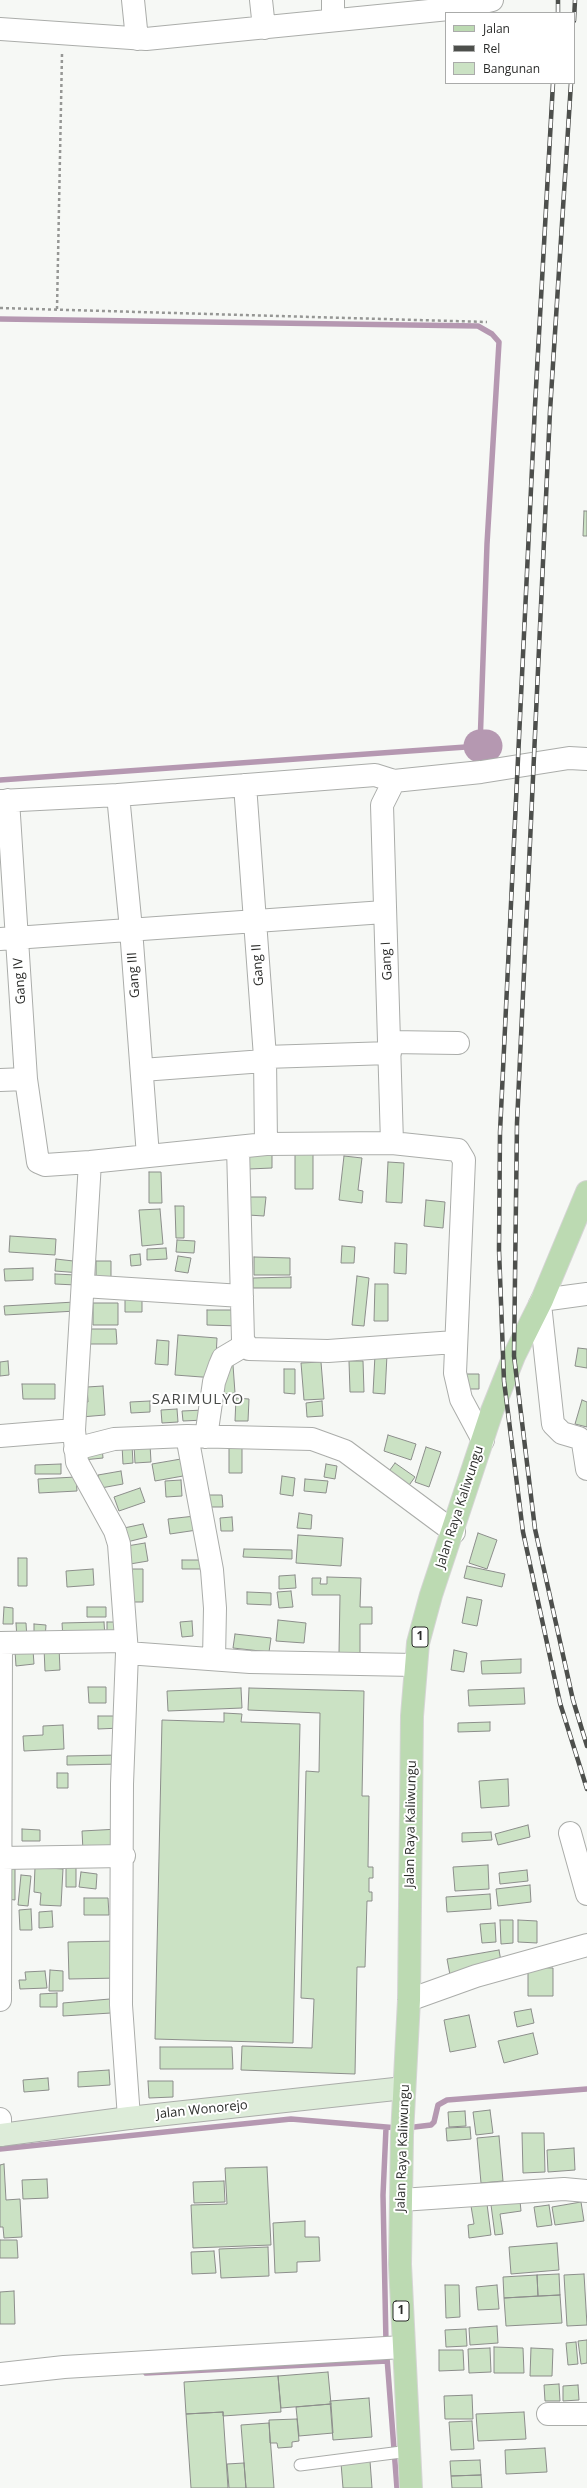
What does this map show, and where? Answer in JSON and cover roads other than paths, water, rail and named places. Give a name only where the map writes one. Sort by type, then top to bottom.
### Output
[{"type":"main road","name":"Jalan Raya Kaliwungu","points":[[411,2488],[404,2452],[398,2347],[402,2135],[409,2000],[412,1716],[415,1665],[418,1643],[431,1595],[454,1532],[482,1440],[512,1362],[541,1302],[587,1192]]},
{"type":"street","points":[[133,0],[137,39]]},
{"type":"street","points":[[261,0],[264,28]]},
{"type":"street","points":[[0,29],[137,39],[264,28],[333,10],[459,8],[492,0]]},
{"type":"street","points":[[4,800],[118,795],[375,776],[394,781],[481,772],[568,758],[587,759]]},
{"type":"street","name":"Gang I","points":[[392,1143],[382,805],[394,781]]},
{"type":"street","name":"Gang II","points":[[245,785],[264,1059],[266,1144]]},
{"type":"street","name":"Gang III","points":[[118,795],[131,929],[148,1156]]},
{"type":"street","name":"Gang IV","points":[[4,800],[8,938],[38,1162],[45,1165],[90,1162]]},
{"type":"street","points":[[8,938],[384,912]]},
{"type":"street","points":[[142,1070],[458,1042]]},
{"type":"street","points":[[0,1080],[26,1079]]},
{"type":"street","points":[[128,2118],[121,2005],[124,1856],[122,1784],[127,1647],[118,1537],[78,1462],[75,1440],[90,1162],[266,1144],[392,1143],[453,1148],[463,1154],[464,1160],[455,1342],[455,1373],[458,1390],[482,1440]]},
{"type":"street","points":[[238,1146],[243,1340],[249,1349],[328,1351],[455,1342]]},
{"type":"street","points":[[83,1286],[242,1296]]},
{"type":"street","points":[[587,1294],[541,1302],[553,1424],[562,1433],[579,1438],[583,1443],[587,1469]]},
{"type":"street","points":[[214,1659],[215,1608],[197,1436],[223,1358],[245,1345]]},
{"type":"street","points":[[0,1436],[75,1440],[197,1436],[312,1438],[345,1451],[454,1532]]},
{"type":"street","points":[[0,2000],[2,1858],[0,1643],[127,1647],[214,1659],[250,1662],[415,1665]]},
{"type":"street","points":[[570,1833],[587,1894]]},
{"type":"street","points":[[2,1858],[124,1856]]},
{"type":"street","points":[[409,2000],[476,1976],[587,1945]]},
{"type":"street","name":"Jalan Wonorejo","points":[[0,2135],[128,2118],[404,2088]]},
{"type":"street","points":[[0,2119],[0,2135]]},
{"type":"street","points":[[401,2200],[564,2189],[587,2190]]},
{"type":"street","points":[[0,2374],[64,2367],[398,2347]]},
{"type":"street","points":[[548,2414],[587,2414]]},
{"type":"lane","points":[[300,2465],[404,2452]]},
{"type":"waterway","points":[[0,319],[478,326],[492,334],[499,342],[487,544],[480,746],[0,780]]},
{"type":"waterway","points":[[480,746],[486,746]]},
{"type":"waterway","points":[[406,2128],[431,2125],[434,2122],[438,2105],[447,2100],[587,2089]]},
{"type":"waterway","points":[[0,2149],[291,2119],[398,2128]]},
{"type":"waterway","points":[[386,2128],[383,2195],[386,2343]]},
{"type":"waterway","points":[[387,2358],[397,2488]]},
{"type":"waterway","points":[[146,2373],[387,2361]]},
{"type":"railway","points":[[558,0],[558,12]]},
{"type":"railway","points":[[574,12],[575,0]]},
{"type":"railway","points":[[553,84],[535,406],[500,1132],[499,1250],[504,1381],[523,1532],[560,1703],[587,1789]]},
{"type":"railway","points":[[571,84],[550,411],[517,1123],[514,1356],[535,1529],[573,1700],[587,1746]]},
{"type":"district","name":"SARIMULYO","points":[[198,1400]]}]
